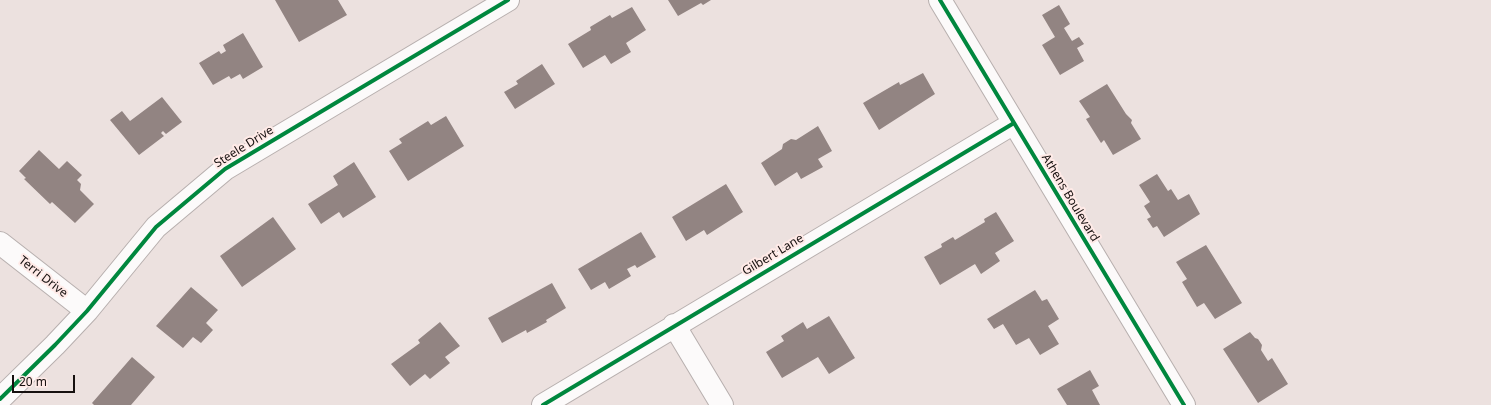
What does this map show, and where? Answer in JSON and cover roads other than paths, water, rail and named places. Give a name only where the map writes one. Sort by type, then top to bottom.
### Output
[{"type":"street","name":"Steele Drive","points":[[0,399],[55,346],[87,311],[156,227],[225,169],[508,0]]},
{"type":"street","name":"Athens Boulevard","points":[[940,0],[1184,405]]},
{"type":"street","name":"Gilbert Lane","points":[[543,405],[674,325],[1014,123]]},
{"type":"street","name":"Terri Drive","points":[[0,243],[87,311]]},
{"type":"street","points":[[674,325],[722,405]]}]
